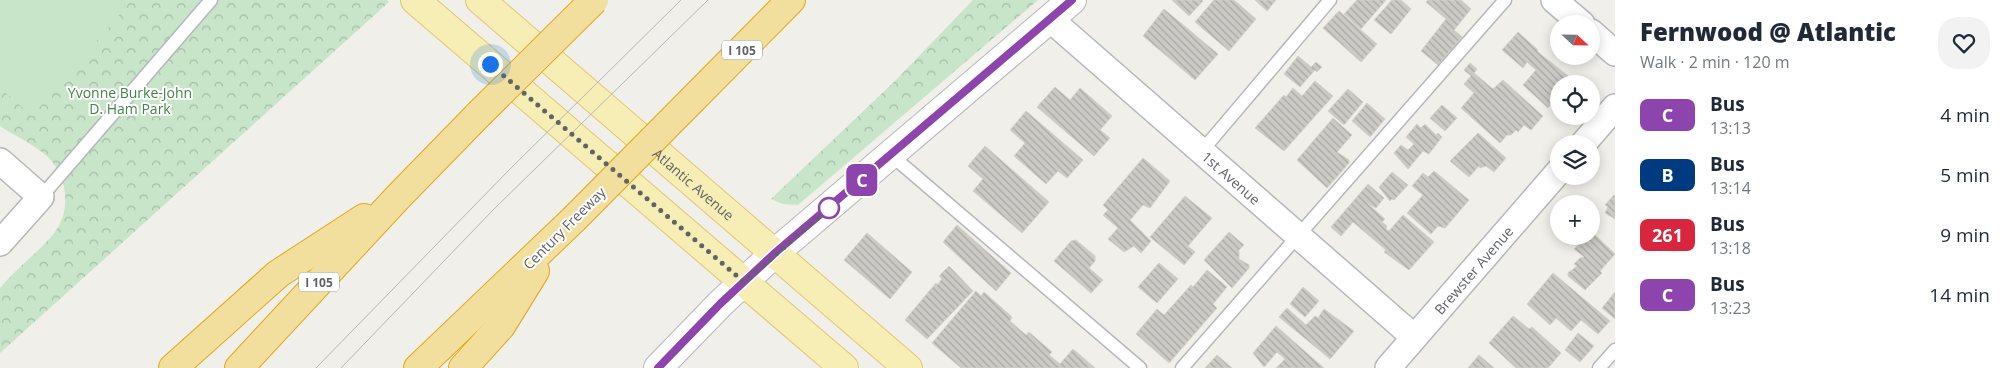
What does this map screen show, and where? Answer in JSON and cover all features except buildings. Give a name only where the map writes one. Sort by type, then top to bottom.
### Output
[{"type":"highway","name":"I 105","points":[[238,368],[399,196],[594,0]]},
{"type":"highway","name":"Century Freeway","points":[[418,368],[554,240],[791,0]]},
{"type":"highway","points":[[173,368],[278,274],[399,196]]},
{"type":"highway","points":[[463,368],[501,326],[554,240]]},
{"type":"main road","points":[[415,0],[844,368]]},
{"type":"main road","name":"Atlantic Avenue","points":[[480,0],[776,252],[908,368]]},
{"type":"street","points":[[658,368],[776,252],[1072,0]]},
{"type":"street","points":[[1554,0],[1572,15]]},
{"type":"street","name":"1st Avenue","points":[[1050,19],[1414,337]]},
{"type":"street","points":[[1600,40],[1615,53]]},
{"type":"street","points":[[1591,135],[1615,107]]},
{"type":"street","points":[[0,162],[41,197],[0,243]]},
{"type":"street","name":"Brewster Avenue","points":[[1388,368],[1550,182]]},
{"type":"lane","points":[[41,197],[211,0]]},
{"type":"lane","points":[[1200,152],[1330,0]]},
{"type":"lane","points":[[1182,368],[1505,0]]},
{"type":"lane","points":[[891,155],[1140,368]]},
{"type":"lane","points":[[1599,368],[1615,350]]},
{"type":"green space","name":"Yvonne Burke-John D. Ham Park","points":[[0,0],[387,0],[389,2],[0,353],[0,288],[45,244],[58,228],[65,207],[65,197],[64,186],[60,176],[48,157],[0,126]]},
{"type":"green space","points":[[0,0],[132,0],[32,116],[0,88]]},
{"type":"green space","points":[[973,0],[1038,0],[798,205],[783,204],[771,199],[897,79]]},
{"type":"tram line","points":[[316,368],[511,168],[681,0]]},
{"type":"tram line","points":[[341,368],[494,209],[708,0]]},
{"type":"bus line","name":"C","points":[[658,368],[721,303],[776,252],[1072,0]]},
{"type":"route","points":[[490,64],[744,282],[776,252],[829,208]]}]
